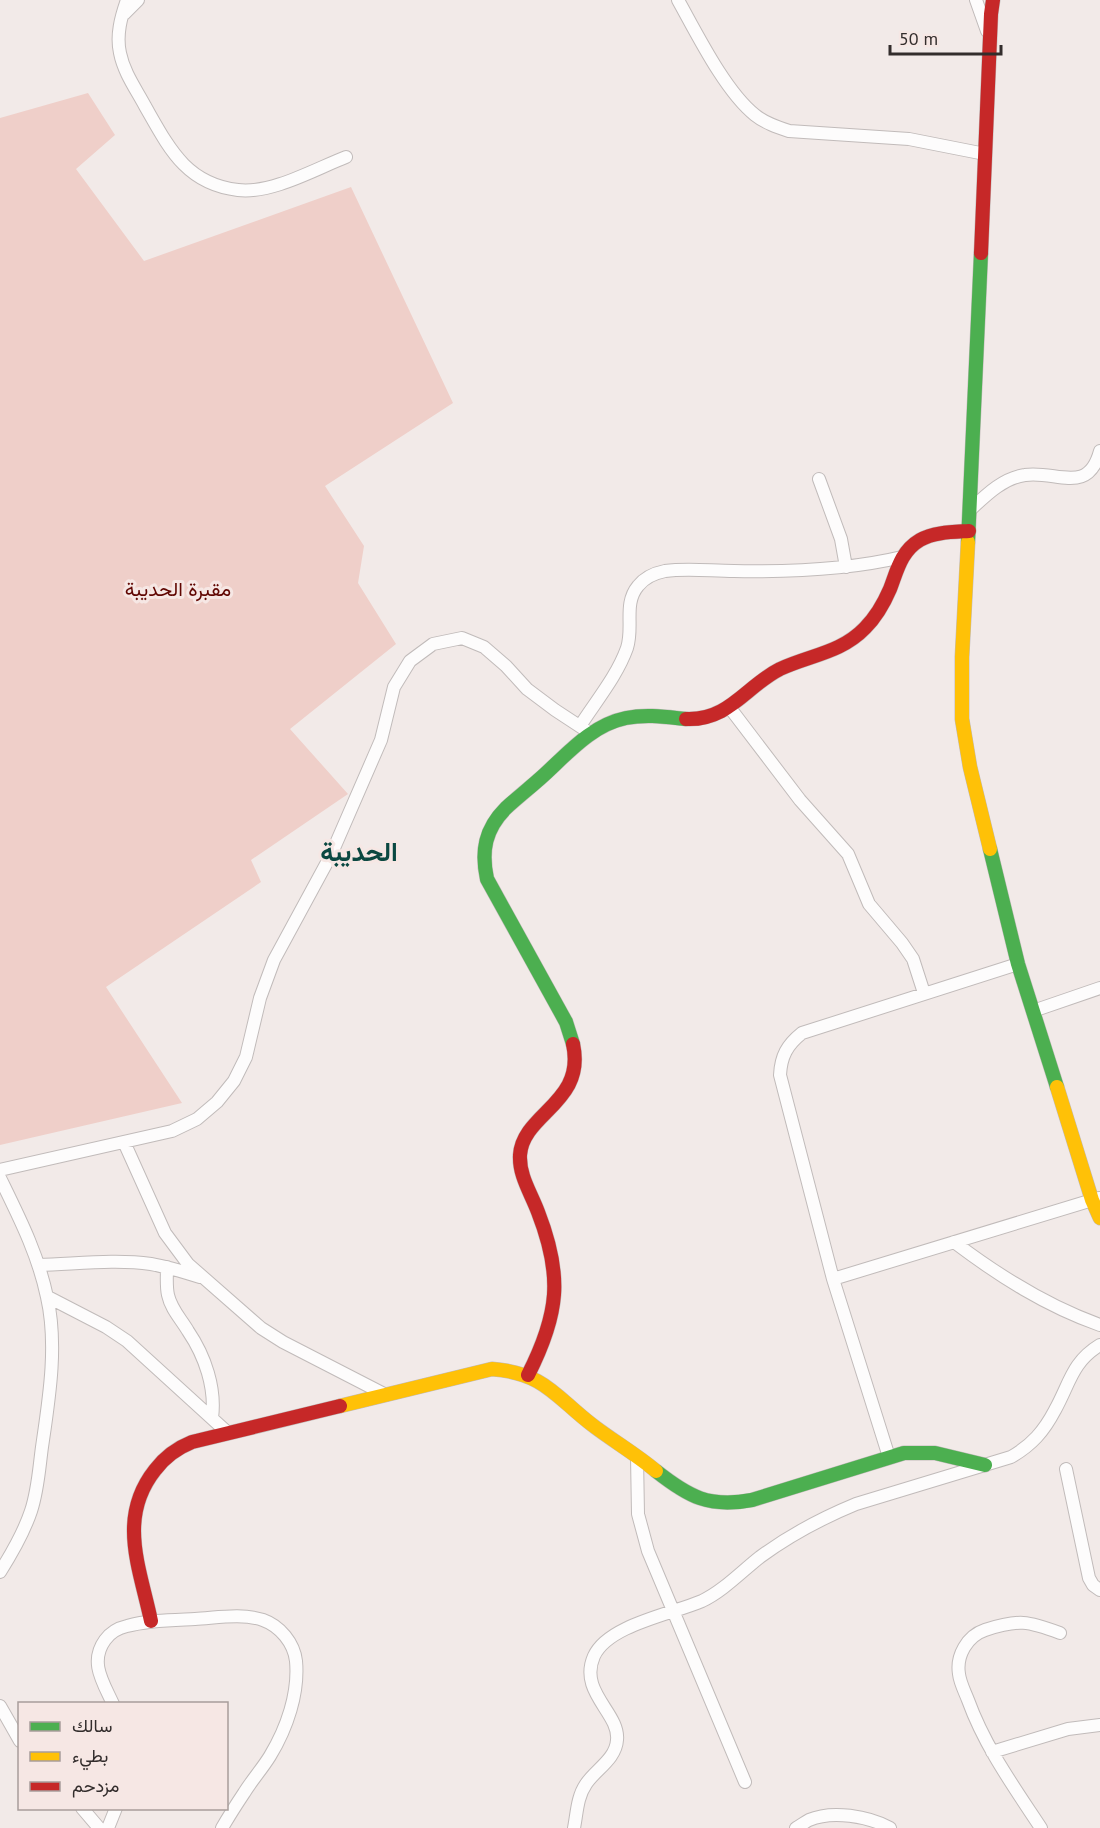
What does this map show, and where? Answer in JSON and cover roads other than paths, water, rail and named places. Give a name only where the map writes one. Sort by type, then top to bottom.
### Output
[{"type":"street","points":[[127,0],[118,34],[119,52],[124,69],[169,147],[182,165],[200,178],[220,187],[241,191],[263,189],[346,157]]},
{"type":"street","points":[[121,17],[138,0]]},
{"type":"street","points":[[678,0],[718,71],[755,115],[770,124],[789,131],[909,139],[985,154]]},
{"type":"street","points":[[976,0],[990,38]]},
{"type":"street","points":[[993,0],[962,657],[962,718],[970,767],[1018,964],[1096,1199],[1100,1218]]},
{"type":"street","points":[[970,510],[988,493],[1005,482],[1024,475],[1044,474],[1061,478],[1082,476],[1095,465],[1100,451]]},
{"type":"street","points":[[819,479],[841,539],[846,567]]},
{"type":"street","points":[[0,1170],[172,1131],[196,1119],[217,1102],[234,1081],[246,1057],[260,998],[274,960],[331,855],[381,740],[394,687],[410,661],[433,644],[462,638],[484,647],[527,689],[585,729],[639,716],[707,718],[730,708],[771,674],[845,644],[860,633],[881,607],[902,557],[910,547],[932,535],[969,531]]},
{"type":"street","points":[[528,1375],[542,1351],[549,1330],[555,1285],[554,1263],[550,1246],[521,1171],[520,1150],[529,1131],[562,1097],[570,1083],[575,1068],[576,1052],[573,1037],[566,1022],[487,879],[483,862],[484,845],[490,828],[500,813],[585,729],[628,647],[629,608],[632,596],[646,578],[656,573],[695,569],[734,571],[846,567],[902,557]]},
{"type":"street","points":[[730,708],[800,800],[848,854],[869,904],[913,959],[924,993]]},
{"type":"street","points":[[889,1457],[833,1279],[781,1081],[780,1063],[784,1051],[802,1033],[1018,964]]},
{"type":"street","points":[[1033,1011],[1100,988]]},
{"type":"street","points":[[124,1142],[165,1233],[188,1264],[261,1329],[387,1396]]},
{"type":"street","points":[[0,1178],[31,1242],[48,1297],[52,1319],[48,1412],[36,1491],[26,1526],[0,1572]]},
{"type":"street","points":[[833,1279],[1096,1199]]},
{"type":"street","points":[[954,1242],[1018,1287],[1100,1325]]},
{"type":"street","points":[[39,1265],[122,1262],[167,1267],[204,1279]]},
{"type":"street","points":[[167,1267],[168,1295],[174,1310],[194,1339],[211,1382],[214,1399],[212,1418]]},
{"type":"street","points":[[48,1297],[106,1327],[127,1341],[228,1433]]},
{"type":"street","points":[[574,1828],[582,1790],[613,1753],[617,1741],[616,1728],[592,1682],[593,1657],[599,1646],[609,1637],[702,1601],[786,1540],[836,1512],[1011,1457],[1029,1446],[1043,1430],[1056,1409],[1079,1361],[1100,1345]]},
{"type":"street","points":[[151,1622],[133,1543],[133,1519],[139,1496],[150,1474],[167,1456],[188,1444],[228,1433],[492,1370],[507,1370],[528,1375],[547,1385],[605,1436],[686,1492],[702,1500],[727,1503],[752,1500],[904,1453],[935,1453],[985,1465]]},
{"type":"street","points":[[637,1457],[637,1493],[642,1532],[654,1567],[745,1782]]},
{"type":"street","points":[[1066,1469],[1089,1578],[1100,1590]]},
{"type":"street","points":[[112,1702],[98,1672],[97,1659],[106,1638],[116,1630],[151,1622],[229,1617],[263,1620],[279,1629],[290,1642],[296,1659],[293,1700],[286,1725],[270,1756],[222,1828]]},
{"type":"street","points":[[1041,1828],[1008,1779],[976,1720],[959,1674],[959,1662],[962,1650],[979,1632],[1008,1624],[1028,1622],[1060,1634]]},
{"type":"street","points":[[0,1706],[18,1738]]},
{"type":"street","points":[[992,1752],[1068,1730],[1100,1725]]},
{"type":"street","points":[[83,1810],[99,1828]]},
{"type":"street","points":[[108,1828],[116,1810]]},
{"type":"street","points":[[796,1828],[810,1820],[846,1815],[890,1828]]},
{"type":"district","name":"الحديبة","points":[[359,852]]},
{"type":"park label","name":"مقبرة الحديبة","points":[[178,589]]}]
